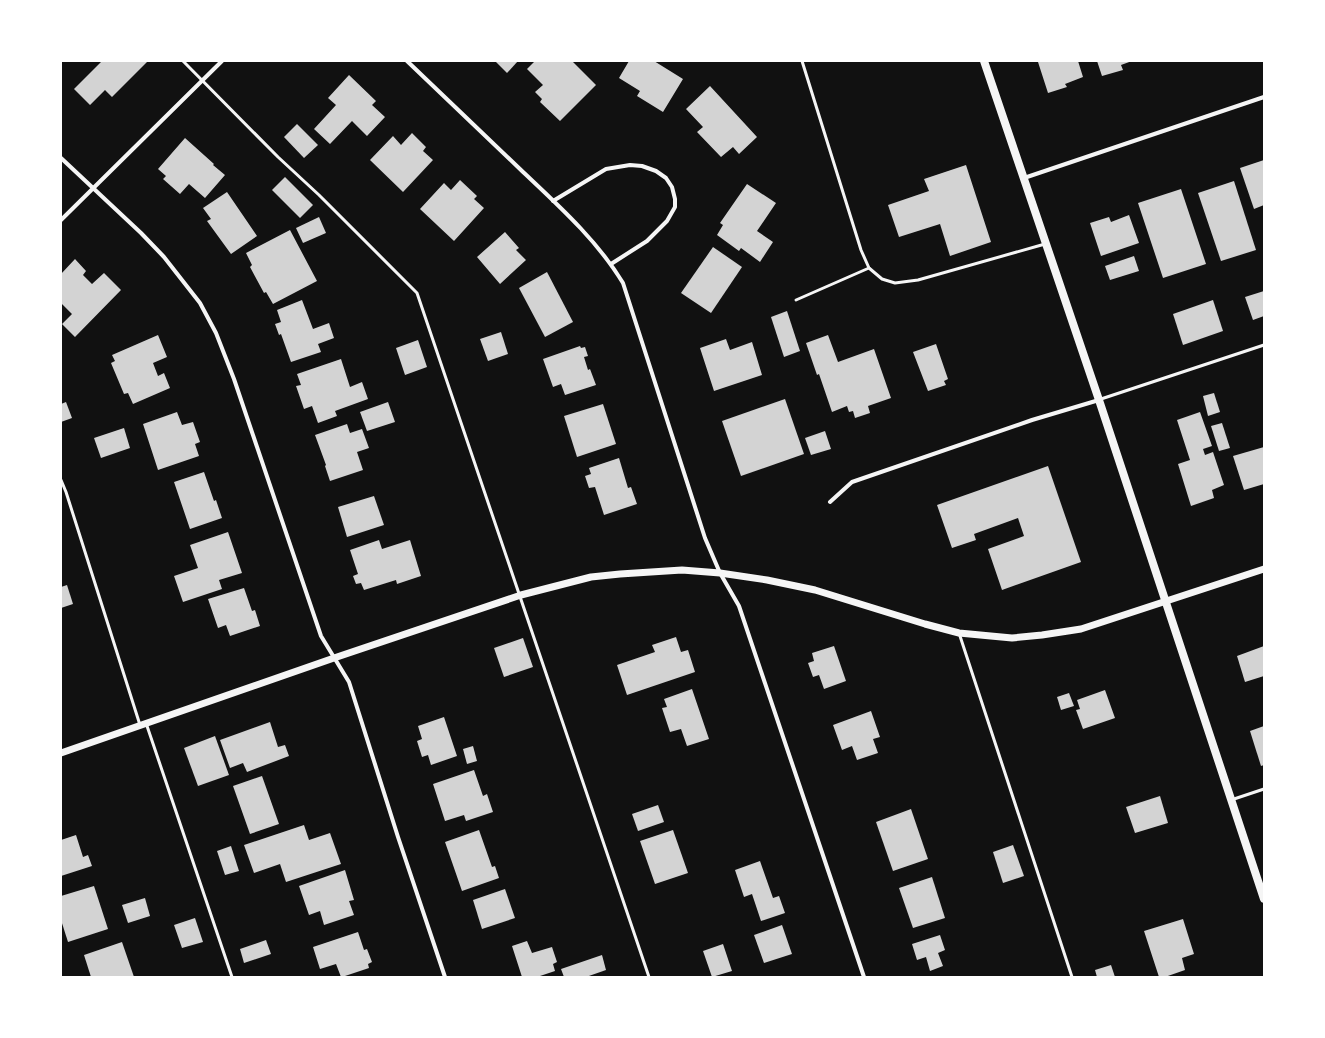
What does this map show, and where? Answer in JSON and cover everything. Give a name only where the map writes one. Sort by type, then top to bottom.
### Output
[{"type":"main road","points":[[984,61],[1099,400],[1264,899]]},
{"type":"street","points":[[61,220],[222,61]]},
{"type":"street","points":[[406,61],[553,201],[588,237],[611,264],[623,283],[705,538],[720,572],[739,606],[864,977]]},
{"type":"street","points":[[1024,178],[1264,97]]},
{"type":"street","points":[[61,158],[94,188],[164,257],[200,303],[216,333],[234,379],[321,636],[349,682],[398,837],[445,977]]},
{"type":"street","points":[[553,201],[606,169],[630,165],[642,166],[656,171],[666,178],[672,187],[675,199],[675,207],[667,221],[647,241],[611,264]]},
{"type":"street","points":[[830,502],[852,482],[1032,420],[1099,400]]},
{"type":"street","points":[[61,753],[521,595],[591,577],[682,570],[720,572],[815,590],[925,624],[959,632],[1012,638],[1042,636],[1081,629],[1264,569]]},
{"type":"lane","points":[[183,61],[278,157],[319,195],[417,293],[521,595],[649,977]]},
{"type":"lane","points":[[802,61],[861,250],[869,268],[882,279],[895,283],[918,280],[1046,243]]},
{"type":"lane","points":[[796,300],[869,268]]},
{"type":"lane","points":[[1099,400],[1264,345]]},
{"type":"lane","points":[[61,480],[143,725],[232,977]]},
{"type":"lane","points":[[959,632],[1072,977]]},
{"type":"lane","points":[[1231,800],[1264,789]]},
{"type":"building","points":[[102,61],[148,61],[112,97],[105,90],[90,105],[74,89]]},
{"type":"building","points":[[495,61],[518,61],[507,73]]},
{"type":"building","points":[[535,61],[572,61],[596,85],[560,121],[540,102],[542,99],[535,92],[543,85],[527,69]]},
{"type":"building","points":[[629,61],[654,61],[683,79],[663,112],[637,96],[640,91],[619,78]]},
{"type":"building","points":[[1078,61],[1083,77],[1065,84],[1067,87],[1048,93],[1038,62]]},
{"type":"building","points":[[1097,61],[1132,61],[1121,65],[1123,70],[1102,76]]},
{"type":"building","points":[[349,75],[376,101],[372,105],[385,117],[367,136],[352,121],[330,144],[314,129],[336,105],[328,98]]},
{"type":"building","points":[[710,86],[757,137],[739,154],[733,147],[721,157],[697,132],[703,127],[686,109]]},
{"type":"building","points":[[297,124],[318,145],[304,158],[284,137]]},
{"type":"building","points":[[412,133],[426,147],[423,151],[433,160],[403,192],[370,160],[393,136],[401,145]]},
{"type":"building","points":[[185,138],[225,175],[205,198],[189,184],[180,194],[163,179],[166,176],[158,169]]},
{"type":"building","points":[[1264,160],[1264,205],[1254,209],[1240,168]]},
{"type":"building","points":[[966,165],[991,242],[950,256],[940,224],[899,237],[888,205],[929,191],[924,179]]},
{"type":"building","points":[[285,177],[313,205],[300,218],[272,190]]},
{"type":"building","points":[[460,180],[477,196],[474,199],[484,208],[454,241],[420,209],[444,183],[451,190]]},
{"type":"building","points":[[1234,181],[1256,250],[1221,261],[1198,193]]},
{"type":"building","points":[[747,184],[776,203],[757,231],[773,242],[760,262],[741,248],[739,251],[717,235],[723,225],[720,223]]},
{"type":"building","points":[[1181,189],[1206,264],[1163,278],[1138,203]]},
{"type":"building","points":[[227,192],[257,236],[231,254],[207,221],[211,219],[203,208]]},
{"type":"building","points":[[1129,215],[1139,243],[1101,256],[1090,223],[1109,217],[1111,222]]},
{"type":"building","points":[[319,217],[326,233],[303,243],[296,228]]},
{"type":"building","points":[[290,230],[317,281],[273,304],[266,292],[264,293],[250,267],[252,265],[246,253]]},
{"type":"building","points":[[505,232],[519,248],[516,250],[526,260],[500,284],[477,257]]},
{"type":"building","points":[[713,247],[742,267],[711,313],[681,293]]},
{"type":"building","points":[[1134,256],[1139,271],[1110,280],[1105,266]]},
{"type":"building","points":[[75,259],[86,271],[83,275],[92,284],[104,273],[121,290],[75,337],[62,324],[72,314],[61,303],[61,274]]},
{"type":"building","points":[[547,272],[573,322],[545,337],[519,288]]},
{"type":"building","points":[[1264,291],[1264,316],[1253,320],[1245,297]]},
{"type":"building","points":[[302,300],[313,329],[329,323],[334,338],[318,344],[321,352],[291,362],[281,334],[279,335],[275,324],[281,322],[277,310]]},
{"type":"building","points":[[1213,300],[1223,331],[1183,345],[1173,314]]},
{"type":"building","points":[[787,311],[800,351],[784,357],[771,317]]},
{"type":"building","points":[[501,332],[508,354],[488,361],[480,339]]},
{"type":"building","points":[[158,335],[167,357],[153,363],[158,376],[164,373],[170,388],[133,404],[128,393],[124,394],[111,363],[115,361],[112,355]]},
{"type":"building","points":[[828,335],[838,362],[874,349],[891,398],[868,406],[870,413],[855,418],[853,411],[849,412],[847,406],[832,412],[819,374],[817,375],[806,343]]},
{"type":"building","points":[[726,339],[730,350],[752,342],[762,375],[714,391],[700,348]]},
{"type":"building","points":[[418,340],[427,367],[405,375],[396,348]]},
{"type":"building","points":[[936,344],[948,379],[944,381],[946,385],[928,391],[913,352]]},
{"type":"building","points":[[580,346],[581,348],[585,347],[588,356],[584,357],[588,370],[590,369],[596,385],[565,395],[561,384],[553,387],[543,359]]},
{"type":"building","points":[[341,359],[350,387],[362,382],[368,399],[335,411],[337,416],[318,423],[312,406],[304,409],[296,386],[301,385],[297,374]]},
{"type":"building","points":[[1214,393],[1220,412],[1208,416],[1203,396]]},
{"type":"building","points":[[785,399],[804,454],[741,476],[722,421]]},
{"type":"building","points":[[66,402],[72,418],[61,422],[61,404]]},
{"type":"building","points":[[388,402],[395,422],[367,431],[360,412]]},
{"type":"building","points":[[603,404],[616,444],[577,457],[564,416]]},
{"type":"building","points":[[177,412],[182,425],[193,422],[200,442],[195,444],[199,456],[158,470],[143,424]]},
{"type":"building","points":[[1200,412],[1212,446],[1203,449],[1205,455],[1213,452],[1224,485],[1212,490],[1214,498],[1191,506],[1178,464],[1190,460],[1177,420]]},
{"type":"building","points":[[1222,423],[1230,448],[1219,451],[1211,426]]},
{"type":"building","points":[[347,424],[350,433],[362,429],[369,448],[357,452],[363,470],[330,481],[315,435]]},
{"type":"building","points":[[124,428],[130,448],[101,458],[94,438]]},
{"type":"building","points":[[825,431],[831,449],[811,455],[805,438]]},
{"type":"building","points":[[1264,447],[1264,484],[1244,490],[1233,456]]},
{"type":"building","points":[[619,458],[628,488],[631,487],[637,504],[604,515],[595,487],[589,488],[585,476],[591,474],[589,468]]},
{"type":"building","points":[[1048,466],[1081,562],[1002,590],[988,549],[1024,536],[1018,518],[974,534],[976,540],[952,548],[937,505]]},
{"type":"building","points":[[204,472],[214,501],[216,500],[222,518],[190,529],[174,482]]},
{"type":"building","points":[[374,496],[384,525],[347,537],[338,507]]},
{"type":"building","points":[[228,532],[242,573],[219,580],[222,589],[183,602],[174,576],[198,568],[190,545]]},
{"type":"building","points":[[379,540],[382,549],[410,540],[421,576],[397,584],[396,580],[364,590],[361,583],[356,584],[353,576],[358,574],[350,550]]},
{"type":"building","points":[[67,585],[73,604],[61,608],[61,587]]},
{"type":"building","points":[[244,588],[252,611],[255,610],[260,626],[230,636],[226,625],[218,628],[208,599]]},
{"type":"building","points":[[676,637],[681,652],[688,650],[695,672],[627,695],[617,665],[655,652],[652,645]]},
{"type":"building","points":[[523,638],[533,667],[504,677],[494,648]]},
{"type":"building","points":[[834,646],[846,681],[824,689],[819,675],[813,677],[808,663],[814,661],[812,653]]},
{"type":"building","points":[[1264,646],[1264,676],[1245,682],[1237,656]]},
{"type":"building","points":[[692,689],[709,739],[687,746],[681,729],[670,732],[662,708],[667,707],[664,699]]},
{"type":"building","points":[[1105,690],[1115,718],[1083,729],[1076,710],[1080,709],[1077,700]]},
{"type":"building","points":[[1069,693],[1074,706],[1061,710],[1057,697]]},
{"type":"building","points":[[871,711],[880,737],[873,739],[878,753],[857,760],[852,746],[842,750],[833,725]]},
{"type":"building","points":[[444,717],[457,756],[431,765],[428,755],[422,757],[417,741],[422,739],[418,726]]},
{"type":"building","points":[[270,722],[278,747],[285,745],[289,756],[247,772],[243,763],[230,768],[220,740]]},
{"type":"building","points":[[1264,726],[1264,765],[1261,766],[1250,731]]},
{"type":"building","points":[[215,736],[229,775],[198,786],[184,748]]},
{"type":"building","points":[[473,746],[477,761],[467,764],[463,749]]},
{"type":"building","points":[[474,770],[483,796],[487,794],[493,812],[466,821],[464,815],[445,821],[433,784]]},
{"type":"building","points":[[262,776],[279,824],[250,834],[233,786]]},
{"type":"building","points":[[1160,796],[1168,823],[1135,833],[1126,807]]},
{"type":"building","points":[[658,805],[664,822],[638,831],[632,814]]},
{"type":"building","points":[[911,809],[928,859],[893,871],[876,822]]},
{"type":"building","points":[[304,825],[309,840],[330,833],[341,864],[286,882],[280,864],[254,873],[244,845]]},
{"type":"building","points":[[479,830],[492,867],[495,866],[499,878],[462,891],[445,842]]},
{"type":"building","points":[[673,830],[688,873],[655,884],[640,841]]},
{"type":"building","points":[[76,835],[83,857],[88,855],[92,866],[61,876],[61,840]]},
{"type":"building","points":[[1013,845],[1024,876],[1003,883],[993,852]]},
{"type":"building","points":[[231,846],[239,871],[225,875],[217,851]]},
{"type":"building","points":[[760,861],[773,898],[779,896],[785,913],[761,921],[752,894],[744,897],[735,870]]},
{"type":"building","points":[[345,870],[354,900],[349,901],[354,915],[324,925],[320,911],[309,915],[299,886]]},
{"type":"building","points":[[932,877],[945,918],[913,928],[899,888]]},
{"type":"building","points":[[94,886],[108,929],[68,942],[61,920],[61,896]]},
{"type":"building","points":[[505,889],[515,918],[482,929],[473,900]]},
{"type":"building","points":[[145,898],[150,916],[128,923],[122,905]]},
{"type":"building","points":[[195,918],[203,942],[182,948],[174,925]]},
{"type":"building","points":[[1183,919],[1194,954],[1182,958],[1185,970],[1165,977],[1159,977],[1144,931]]},
{"type":"building","points":[[782,925],[792,954],[764,963],[754,935]]},
{"type":"building","points":[[358,932],[364,950],[367,949],[372,962],[368,964],[369,968],[342,977],[336,964],[320,969],[313,947]]},
{"type":"building","points":[[940,935],[945,950],[938,953],[943,966],[930,971],[926,957],[917,960],[912,944]]},
{"type":"building","points":[[266,940],[271,954],[244,963],[240,949]]},
{"type":"building","points":[[527,941],[532,953],[552,947],[557,962],[553,964],[555,971],[537,977],[522,977],[512,946]]},
{"type":"building","points":[[122,942],[134,977],[91,977],[84,955]]},
{"type":"building","points":[[723,944],[732,971],[712,977],[703,951]]},
{"type":"building","points":[[602,955],[606,970],[586,977],[564,977],[561,969]]},
{"type":"building","points":[[1111,965],[1115,977],[1097,977],[1095,970]]}]
